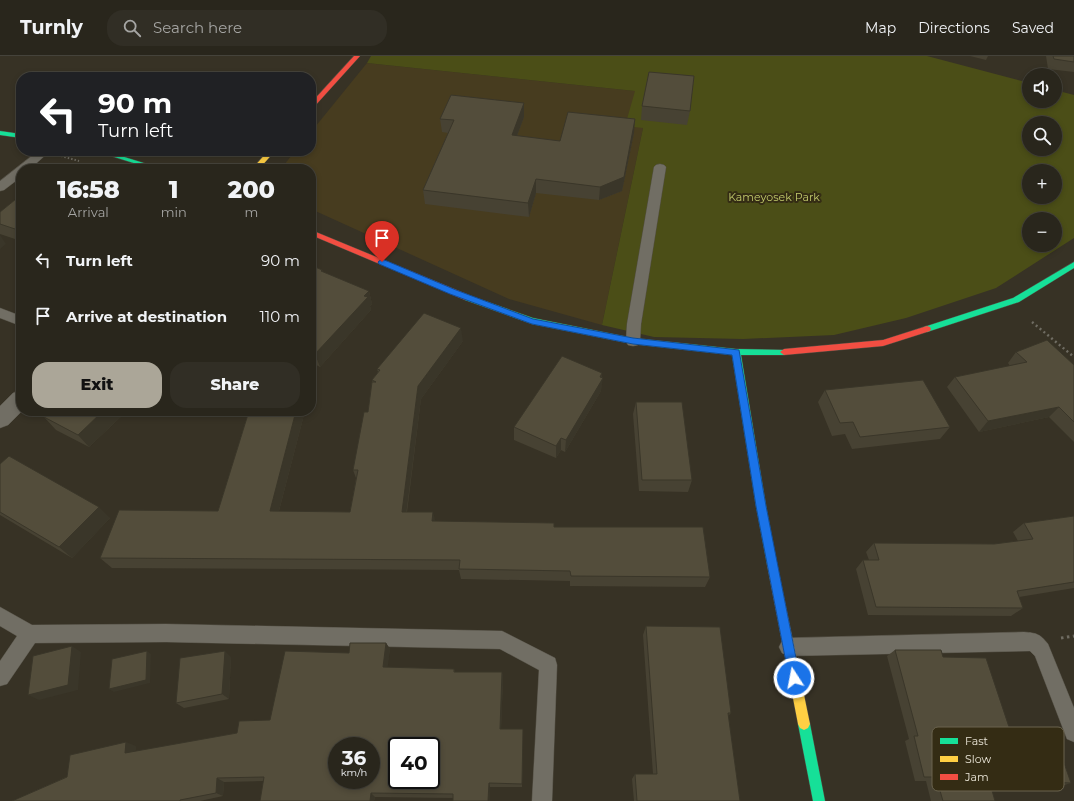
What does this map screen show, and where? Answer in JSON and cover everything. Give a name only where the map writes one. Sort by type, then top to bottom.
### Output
[{"type":"street","points":[[316,101],[357,56]]},
{"type":"street","points":[[0,133],[16,135]]},
{"type":"street","points":[[115,156],[143,164]]},
{"type":"street","points":[[260,164],[267,156]]},
{"type":"street","points":[[316,234],[453,292],[532,321],[633,341],[736,352],[792,352],[883,343],[1016,300],[1074,265]]},
{"type":"street","points":[[736,352],[761,506],[819,801]]},
{"type":"street","points":[[0,419],[16,404]]},
{"type":"lane","points":[[29,164],[39,156]]},
{"type":"lane","points":[[633,341],[634,324],[660,167]]},
{"type":"lane","points":[[0,187],[16,175]]},
{"type":"lane","points":[[0,313],[16,319]]},
{"type":"lane","points":[[0,616],[30,634],[174,633],[502,640],[548,665],[542,801]]},
{"type":"lane","points":[[0,677],[30,634]]},
{"type":"lane","points":[[788,647],[1024,641],[1034,642],[1042,650],[1074,732]]},
{"type":"path","points":[[60,156],[81,161]]},
{"type":"path","points":[[1032,322],[1074,357]]},
{"type":"shaded area","points":[[367,63],[635,91],[643,128],[602,325],[509,299],[316,211],[316,164],[285,164],[291,156],[316,156],[316,126]]},
{"type":"green space","name":"Kameyosek Park","points":[[371,56],[927,56],[1022,81],[1022,108],[1062,108],[1062,92],[1074,95],[1074,238],[1062,246],[1062,212],[1022,212],[1022,252],[1052,252],[996,288],[906,318],[834,335],[743,339],[654,337],[602,325],[643,128],[625,126],[635,91],[367,63]]},
{"type":"building","points":[[1053,56],[1074,56],[1074,62],[1054,59]]},
{"type":"building","points":[[649,72],[694,76],[690,111],[642,106]]},
{"type":"building","points":[[451,95],[524,103],[512,135],[560,141],[568,112],[635,119],[624,177],[600,187],[536,179],[528,203],[423,190],[454,120],[440,119]]},
{"type":"building","points":[[16,199],[16,229],[0,224],[0,212]]},
{"type":"building","points":[[316,267],[322,270],[321,271],[369,291],[364,296],[368,297],[316,353]]},
{"type":"building","points":[[424,313],[461,328],[418,386],[402,512],[433,512],[432,521],[554,523],[554,527],[703,527],[710,577],[571,576],[570,571],[459,569],[460,560],[100,558],[119,510],[218,511],[247,416],[295,416],[270,511],[350,512],[358,470],[353,470],[364,412],[368,412],[372,382],[376,382],[372,380],[380,370],[377,369]]},
{"type":"building","points":[[1047,340],[1074,365],[1074,422],[1059,407],[988,421],[955,377],[1027,362],[1016,352]]},
{"type":"building","points":[[562,356],[602,373],[600,377],[603,378],[566,440],[561,438],[556,446],[514,427]]},
{"type":"building","points":[[923,380],[950,427],[860,437],[853,422],[840,423],[825,390]]},
{"type":"building","points":[[636,402],[682,402],[692,480],[642,480]]},
{"type":"building","points":[[45,416],[98,416],[78,435],[44,417]]},
{"type":"building","points":[[9,456],[99,507],[59,547],[0,512],[0,464]]},
{"type":"building","points":[[1074,516],[1074,582],[1017,591],[1023,608],[876,607],[863,560],[879,560],[874,543],[994,544],[1033,539],[1024,523]]},
{"type":"building","points":[[646,626],[720,627],[731,713],[728,713],[740,801],[637,801],[635,774],[657,774]]},
{"type":"building","points":[[350,643],[386,643],[383,667],[454,669],[454,672],[502,672],[500,729],[523,729],[522,784],[489,783],[488,801],[453,801],[453,794],[371,793],[370,801],[260,801],[264,777],[217,778],[216,793],[180,801],[12,801],[67,777],[70,755],[126,742],[125,753],[237,733],[239,721],[270,720],[285,651],[349,653]]},
{"type":"building","points":[[72,646],[68,685],[28,695],[33,656]]},
{"type":"building","points":[[895,650],[941,650],[943,657],[986,658],[1009,727],[932,727],[932,777],[924,777],[914,736],[918,736]]},
{"type":"building","points":[[147,651],[146,680],[109,689],[112,659]]},
{"type":"building","points":[[225,651],[222,694],[176,703],[180,658]]},
{"type":"building","points":[[1064,763],[1071,783],[1064,783]]},
{"type":"building","points":[[940,791],[992,791],[995,801],[943,801]]},
{"type":"traffic: fast","points":[[0,133],[16,135]]},
{"type":"traffic: fast","points":[[115,156],[143,164]]},
{"type":"traffic: fast","points":[[927,329],[1016,300],[1074,265]]},
{"type":"traffic: fast","points":[[468,298],[532,321],[633,341],[736,352],[784,352]]},
{"type":"traffic: fast","points":[[736,352],[772,564]]},
{"type":"traffic: fast","points":[[804,724],[819,801]]},
{"type":"traffic: slow","points":[[260,164],[267,156]]},
{"type":"traffic: slow","points":[[772,564],[804,724]]},
{"type":"traffic: jam","points":[[316,101],[357,56]]},
{"type":"traffic: jam","points":[[316,234],[468,298]]},
{"type":"traffic: jam","points":[[784,352],[883,343],[927,329]]},
{"type":"route","points":[[382,262],[453,292],[532,321],[633,341],[736,352],[761,506],[794,678]]}]
